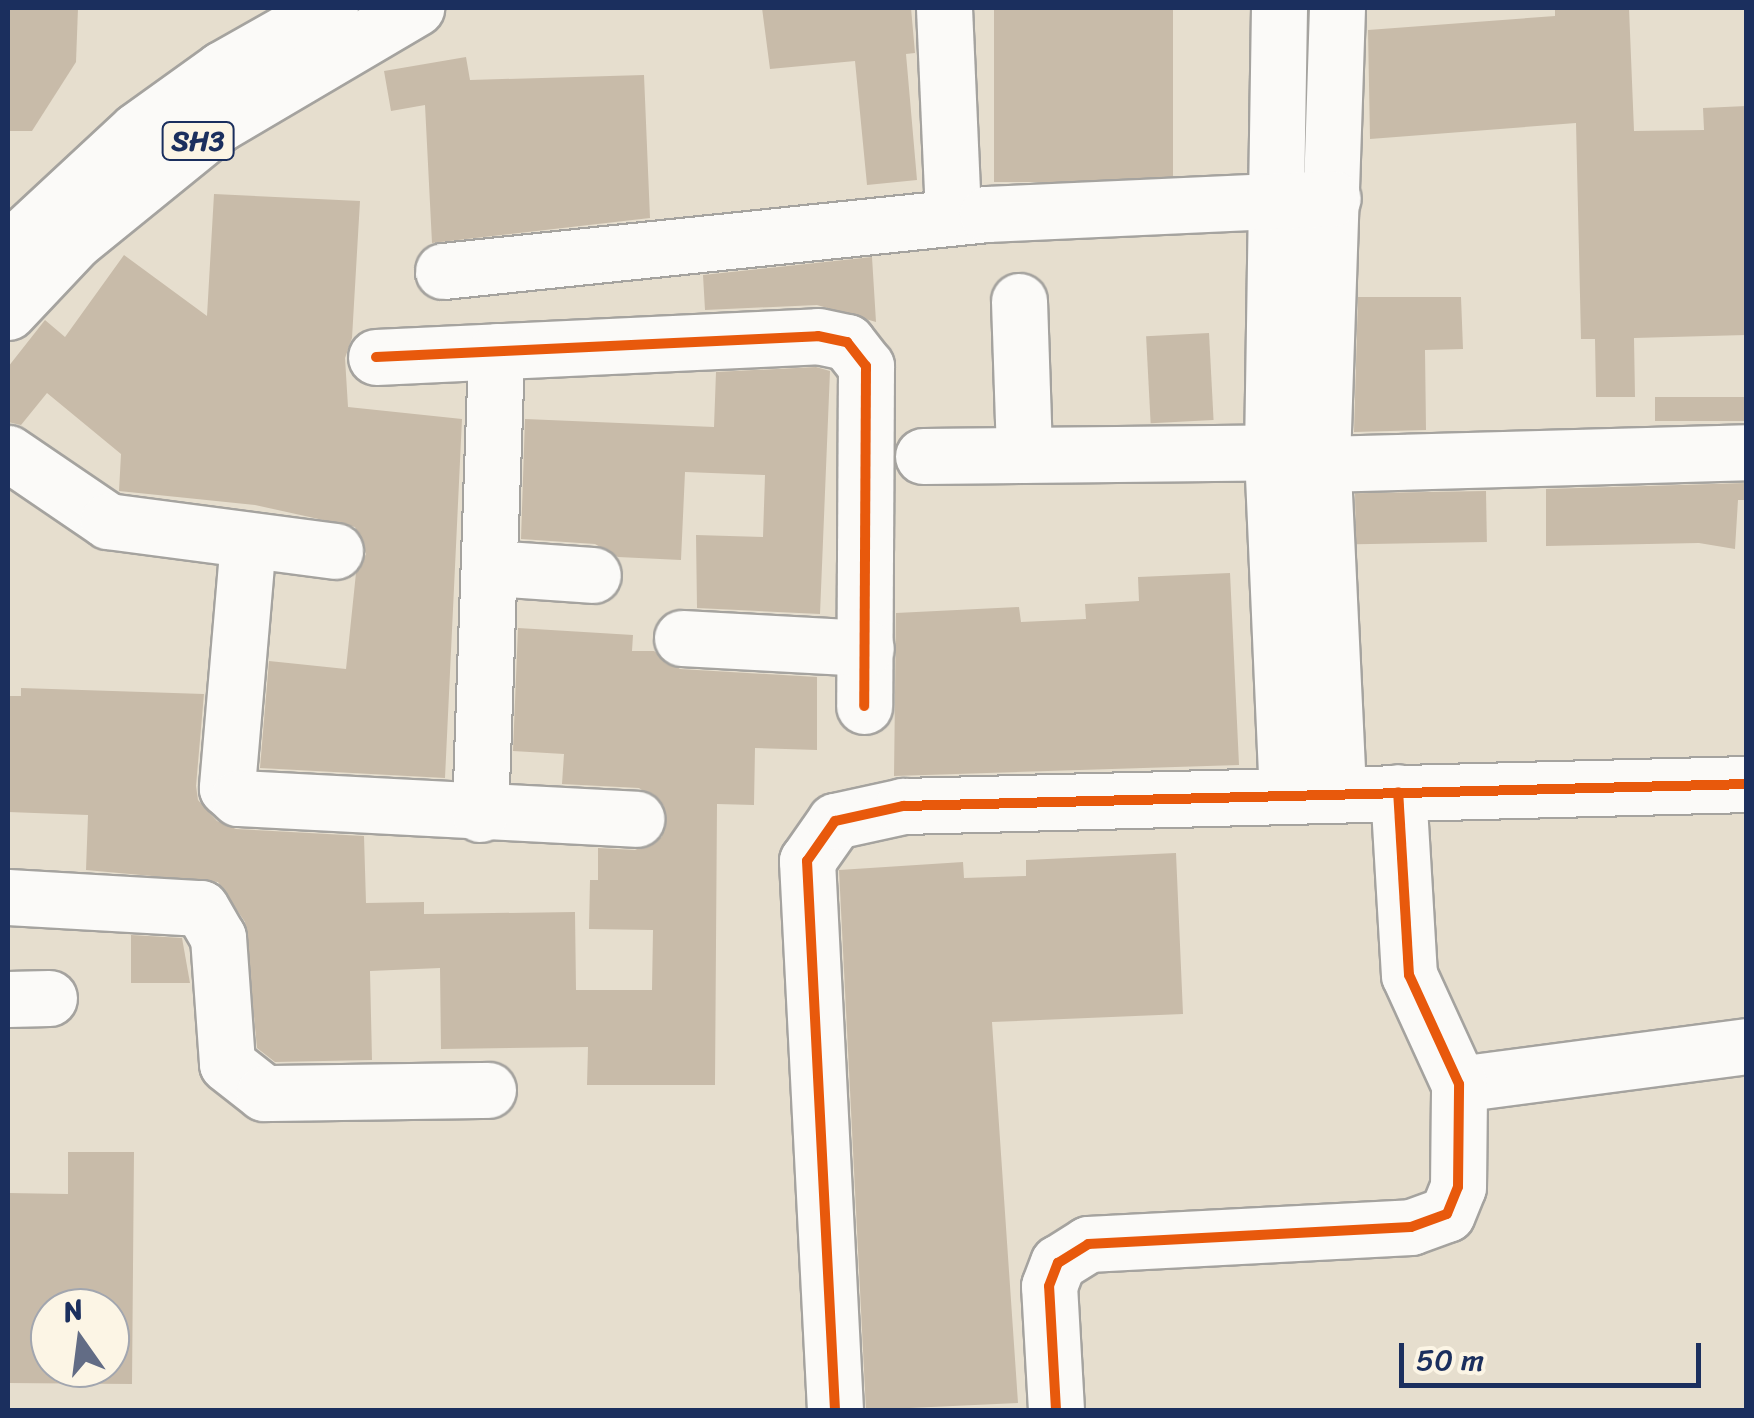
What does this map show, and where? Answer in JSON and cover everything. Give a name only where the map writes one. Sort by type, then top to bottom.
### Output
[{"type":"street","name":"SH3","points":[[8,250],[137,130],[222,69],[330,8]]},
{"type":"street","name":"SH3","points":[[8,312],[75,241],[219,124],[416,8]]},
{"type":"street","points":[[944,8],[970,215]]},
{"type":"street","points":[[970,215],[981,8]]},
{"type":"street","points":[[1279,8],[1279,198],[1306,456],[1313,795]]},
{"type":"street","points":[[1306,456],[1333,198],[1337,8]]},
{"type":"street","points":[[443,271],[970,215],[1333,198]]},
{"type":"street","points":[[1019,302],[1024,454]]},
{"type":"street","points":[[376,356],[818,336],[846,342],[866,366],[864,706]]},
{"type":"street","points":[[480,814],[493,568],[496,350]]},
{"type":"street","points":[[923,456],[1746,452]]},
{"type":"street","points":[[8,453],[108,521],[335,551]]},
{"type":"street","points":[[248,541],[227,788],[238,798],[480,814],[636,819]]},
{"type":"street","points":[[493,568],[592,574]]},
{"type":"street","points":[[682,638],[866,648]]},
{"type":"street","points":[[834,1410],[807,862],[835,821],[903,806],[1746,784]]},
{"type":"street","points":[[1056,1410],[1049,1286],[1058,1263],[1088,1244],[1411,1227],[1447,1214],[1458,1187],[1459,1084],[1408,975],[1398,792]]},
{"type":"street","points":[[8,896],[201,908],[218,937],[227,1064],[264,1092],[488,1090]]},
{"type":"street","points":[[1459,1084],[1746,1046]]},
{"type":"building","points":[[8,8],[78,8],[76,62],[32,131],[8,131]]},
{"type":"building","points":[[762,8],[911,8],[915,53],[906,54],[917,180],[867,185],[855,61],[770,69]]},
{"type":"building","points":[[994,8],[1173,8],[1173,182],[994,182]]},
{"type":"building","points":[[1555,8],[1629,8],[1634,131],[1704,130],[1703,108],[1746,106],[1746,335],[1634,338],[1635,397],[1596,397],[1595,339],[1581,339],[1576,123],[1370,139],[1368,30],[1555,16]]},
{"type":"building","points":[[466,57],[470,80],[644,75],[650,218],[432,243],[425,105],[391,111],[384,71]]},
{"type":"building","points":[[214,194],[360,201],[352,338],[345,358],[348,407],[462,419],[445,778],[260,768],[269,661],[346,669],[356,573],[366,554],[355,527],[255,505],[119,491],[121,454],[47,393],[21,425],[8,422],[8,367],[45,320],[65,337],[124,255],[207,316]]},
{"type":"building","points":[[872,257],[876,322],[817,305],[705,310],[703,275]]},
{"type":"building","points":[[1358,297],[1461,297],[1463,349],[1425,350],[1426,430],[1354,432]]},
{"type":"building","points":[[1209,333],[1214,420],[1151,423],[1146,336]]},
{"type":"building","points":[[816,367],[830,371],[820,614],[697,608],[696,535],[763,537],[765,475],[685,472],[681,560],[618,557],[595,544],[521,539],[525,419],[714,427],[716,372]]},
{"type":"building","points":[[1655,397],[1746,397],[1746,421],[1655,421]]},
{"type":"building","points":[[1746,483],[1746,500],[1738,500],[1735,549],[1699,543],[1546,546],[1546,489]]},
{"type":"building","points":[[1486,491],[1487,542],[1356,544],[1355,493]]},
{"type":"building","points":[[1230,573],[1239,765],[894,776],[896,613],[1019,607],[1021,622],[1086,619],[1085,604],[1139,601],[1138,577]]},
{"type":"building","points":[[518,628],[633,635],[632,651],[654,651],[680,669],[817,677],[817,750],[755,748],[754,805],[717,804],[715,1085],[587,1085],[588,1047],[441,1049],[440,968],[370,971],[372,1060],[275,1062],[257,1048],[245,922],[218,882],[86,870],[88,815],[8,812],[8,696],[21,696],[21,688],[204,694],[196,786],[198,800],[217,821],[236,829],[364,836],[366,903],[424,902],[424,914],[575,912],[576,990],[652,990],[653,930],[589,929],[590,880],[598,880],[598,848],[635,850],[662,837],[664,806],[639,788],[562,784],[564,754],[513,751]]},
{"type":"building","points":[[1176,853],[1183,1014],[992,1022],[1018,1403],[866,1410],[839,870],[963,862],[964,878],[1026,876],[1026,860]]},
{"type":"building","points":[[131,935],[182,938],[190,983],[131,983]]},
{"type":"building","points":[[68,1152],[134,1152],[132,1384],[130,1288],[30,1288],[30,1383],[8,1383],[8,1193],[68,1194]]},
{"type":"cycle path","points":[[376,357],[818,336],[847,342],[866,366],[864,706]]},
{"type":"cycle path","points":[[835,1410],[807,861],[835,821],[903,806],[1746,784]]},
{"type":"cycle path","points":[[1056,1410],[1049,1286],[1058,1263],[1088,1244],[1411,1227],[1447,1214],[1458,1187],[1459,1084],[1409,975],[1398,792]]}]
